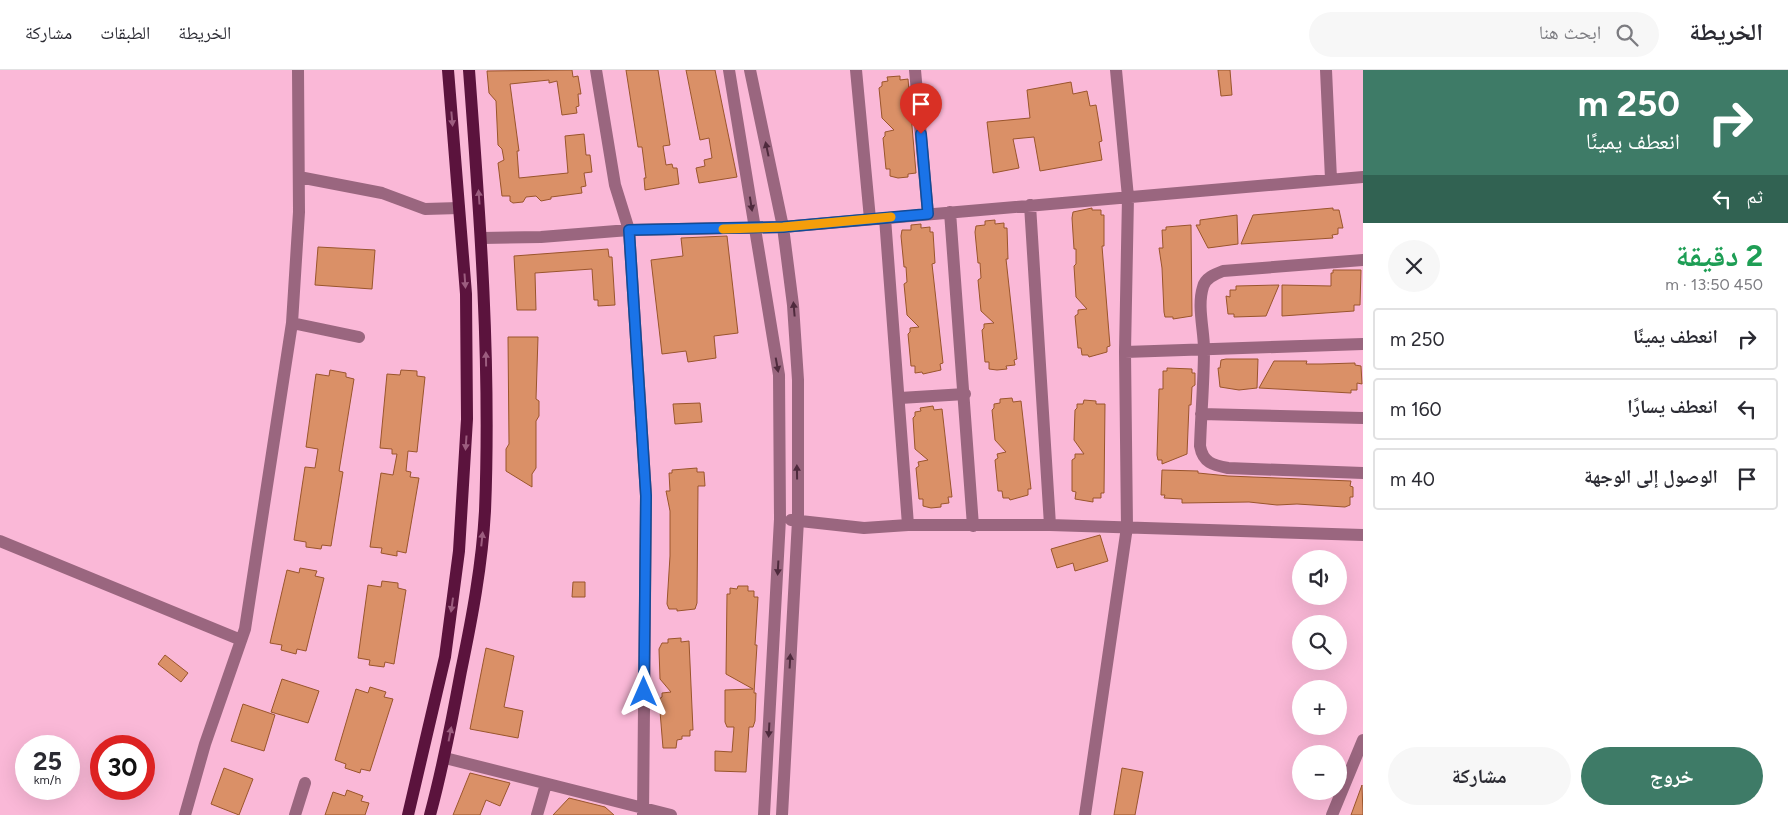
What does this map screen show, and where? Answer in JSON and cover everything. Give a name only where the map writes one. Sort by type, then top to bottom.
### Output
[{"type":"main road","points":[[408,815],[445,657],[459,551],[467,395],[466,294],[448,70]]},
{"type":"main road","points":[[430,815],[445,758],[476,597],[485,512],[486,394],[482,238],[470,70]]},
{"type":"main road","points":[[467,395],[486,394]]},
{"type":"street","points":[[185,815],[205,744],[245,629],[292,323],[299,177],[298,70]]},
{"type":"street","points":[[596,70],[616,185],[629,230],[646,496],[643,812]]},
{"type":"street","points":[[729,70],[779,376],[780,519],[764,815]]},
{"type":"street","points":[[750,70],[783,227],[793,305],[798,380],[798,520],[782,815]]},
{"type":"street","points":[[856,70],[870,219]]},
{"type":"street","points":[[915,70],[928,214]]},
{"type":"street","points":[[1085,815],[1127,526],[1125,352],[1128,197],[1116,70]]},
{"type":"street","points":[[1326,70],[1332,179]]},
{"type":"street","points":[[299,177],[382,193],[425,209],[459,208]]},
{"type":"street","points":[[482,238],[542,237],[629,230],[783,227],[1363,177]]},
{"type":"street","points":[[1030,205],[1050,525]]},
{"type":"street","points":[[950,212],[965,394],[973,526]]},
{"type":"street","points":[[885,218],[900,398],[908,525]]},
{"type":"street","points":[[1363,260],[1246,268],[1213,274],[1203,286],[1204,350],[1201,414],[1201,455],[1212,465],[1228,468],[1363,473]]},
{"type":"street","points":[[292,323],[359,337]]},
{"type":"street","points":[[1125,352],[1363,344]]},
{"type":"street","points":[[900,398],[965,394]]},
{"type":"street","points":[[1201,414],[1363,418]]},
{"type":"street","points":[[780,519],[864,528],[908,525],[1127,526],[1363,535]]},
{"type":"street","points":[[0,540],[241,640]]},
{"type":"street","points":[[1332,815],[1363,740]]},
{"type":"street","points":[[445,758],[643,812],[671,815]]},
{"type":"street","points":[[295,815],[306,782]]},
{"type":"street","points":[[537,815],[546,784]]},
{"type":"building","points":[[572,70],[573,77],[578,76],[581,94],[578,94],[579,106],[576,107],[577,113],[562,115],[557,81],[549,83],[549,80],[510,84],[519,151],[517,151],[519,178],[568,173],[565,136],[584,134],[586,155],[590,155],[592,172],[584,173],[586,186],[581,187],[582,193],[551,197],[551,199],[541,201],[536,196],[526,197],[523,202],[513,203],[510,201],[510,196],[502,196],[498,163],[504,160],[502,149],[498,145],[496,101],[489,93],[487,71]]},
{"type":"building","points":[[626,70],[658,70],[670,145],[663,146],[666,165],[672,164],[673,168],[677,168],[679,184],[645,190],[644,178],[646,178],[642,147],[638,147]]},
{"type":"building","points":[[686,70],[715,70],[737,177],[699,183],[696,168],[705,166],[704,160],[712,158],[709,138],[700,140]]},
{"type":"building","points":[[1218,70],[1230,70],[1232,95],[1221,96]]},
{"type":"building","points":[[900,76],[900,80],[908,79],[916,173],[908,174],[908,177],[898,178],[890,176],[890,169],[886,169],[883,138],[885,132],[894,130],[882,118],[879,88],[882,86],[882,82],[888,81],[887,77]]},
{"type":"building","points":[[1071,82],[1073,94],[1087,91],[1090,106],[1096,105],[1102,141],[1099,142],[1102,160],[1040,171],[1034,137],[1013,139],[1019,168],[993,173],[987,122],[1030,118],[1027,90]]},
{"type":"building","points":[[1092,208],[1092,210],[1101,210],[1101,215],[1104,215],[1104,246],[1102,246],[1110,346],[1107,347],[1107,352],[1089,357],[1088,355],[1082,355],[1081,348],[1078,348],[1075,316],[1078,314],[1078,310],[1087,309],[1076,297],[1074,266],[1076,264],[1076,249],[1074,249],[1072,218],[1073,212]]},
{"type":"building","points":[[1333,208],[1333,210],[1339,210],[1343,228],[1338,228],[1338,234],[1332,235],[1333,238],[1241,244],[1253,215]]},
{"type":"building","points":[[1237,215],[1238,244],[1208,248],[1196,225],[1200,225],[1200,220]]},
{"type":"building","points":[[995,220],[995,224],[1004,223],[1004,228],[1007,228],[1008,259],[1006,259],[1017,359],[1014,360],[1015,365],[1006,366],[1007,369],[997,370],[989,369],[989,362],[985,362],[982,330],[984,324],[994,323],[981,311],[978,280],[981,278],[980,263],[978,263],[975,232],[976,226],[985,225],[985,221]]},
{"type":"building","points":[[921,224],[921,228],[930,227],[930,232],[933,232],[935,263],[932,264],[943,363],[940,364],[941,370],[923,374],[922,372],[915,373],[915,366],[911,366],[908,334],[910,328],[919,327],[907,315],[904,284],[907,282],[906,267],[904,267],[901,236],[902,230],[911,230],[911,225]]},
{"type":"building","points":[[1191,225],[1192,316],[1173,319],[1173,317],[1165,317],[1164,312],[1159,248],[1163,248],[1162,230],[1166,230],[1166,227]]},
{"type":"building","points":[[727,236],[738,333],[714,336],[716,358],[688,362],[686,351],[662,354],[651,260],[683,256],[681,238]]},
{"type":"building","points":[[318,247],[375,250],[372,289],[315,285]]},
{"type":"building","points":[[608,249],[609,257],[612,257],[615,305],[598,306],[598,300],[594,300],[592,269],[535,273],[536,310],[517,310],[514,256]]},
{"type":"building","points":[[1333,270],[1361,270],[1360,305],[1354,305],[1354,311],[1282,316],[1282,285],[1331,286],[1331,273],[1333,273]]},
{"type":"building","points":[[1279,285],[1266,316],[1234,317],[1234,314],[1228,314],[1226,296],[1230,297],[1230,290],[1236,290],[1236,286]]},
{"type":"building","points":[[508,337],[538,337],[536,399],[539,401],[539,416],[536,421],[536,468],[532,474],[532,487],[506,471],[506,449],[509,444]]},
{"type":"building","points":[[1258,359],[1257,388],[1239,390],[1220,387],[1218,368],[1220,368],[1221,360]]},
{"type":"building","points":[[1274,361],[1307,361],[1306,364],[1355,363],[1355,365],[1361,366],[1362,384],[1357,383],[1357,390],[1351,390],[1351,393],[1259,388]]},
{"type":"building","points":[[1167,368],[1192,369],[1192,373],[1195,373],[1195,385],[1192,387],[1191,405],[1189,405],[1187,454],[1162,464],[1162,460],[1158,460],[1157,455],[1159,389],[1163,389],[1163,371],[1167,371]]},
{"type":"building","points":[[330,370],[346,373],[346,377],[354,379],[339,471],[343,472],[331,546],[322,545],[321,549],[306,547],[306,542],[294,540],[305,467],[315,468],[318,449],[306,447],[316,374],[329,376]]},
{"type":"building","points":[[401,370],[417,371],[417,376],[425,377],[417,452],[408,451],[406,471],[411,472],[410,477],[419,478],[406,553],[397,551],[397,556],[381,553],[382,548],[370,547],[381,473],[393,475],[397,454],[392,454],[392,449],[380,448],[387,374],[400,375]]},
{"type":"building","points":[[1012,398],[1013,402],[1021,401],[1031,489],[1028,489],[1028,495],[1010,500],[1009,498],[1003,498],[1002,491],[998,491],[995,460],[998,458],[997,454],[1006,452],[995,440],[992,410],[994,404],[1000,403],[1000,399]]},
{"type":"building","points":[[1084,400],[1096,401],[1096,404],[1105,404],[1104,493],[1101,493],[1101,498],[1093,498],[1093,502],[1075,499],[1076,492],[1072,491],[1072,460],[1075,458],[1075,454],[1084,454],[1074,440],[1075,410],[1077,404],[1083,404]]},
{"type":"building","points":[[700,403],[702,422],[675,424],[673,404]]},
{"type":"building","points":[[933,406],[934,410],[942,409],[952,497],[948,497],[949,503],[941,504],[941,507],[931,508],[923,506],[923,499],[919,499],[916,468],[919,466],[918,462],[928,460],[915,449],[913,418],[915,412],[921,411],[920,408]]},
{"type":"building","points":[[697,468],[697,472],[704,472],[705,486],[698,486],[697,603],[695,609],[677,611],[677,609],[669,609],[667,604],[670,511],[666,491],[670,491],[669,473],[672,473],[672,470]]},
{"type":"building","points":[[1162,470],[1198,471],[1198,473],[1228,476],[1351,481],[1350,486],[1353,487],[1353,497],[1350,497],[1350,505],[1345,507],[1297,504],[1277,505],[1249,502],[1182,503],[1182,499],[1164,498],[1165,495],[1161,495]]},
{"type":"building","points":[[1100,535],[1108,561],[1075,571],[1073,563],[1057,568],[1051,549]]},
{"type":"building","points":[[300,568],[317,571],[315,576],[324,578],[306,651],[297,649],[296,654],[281,650],[282,645],[270,643],[287,570],[299,573]]},
{"type":"building","points":[[382,581],[398,583],[398,588],[406,590],[394,664],[385,662],[384,667],[369,665],[370,660],[358,658],[368,585],[381,587]]},
{"type":"building","points":[[573,582],[585,582],[585,597],[572,597]]},
{"type":"building","points":[[738,586],[748,586],[748,591],[754,591],[754,597],[758,597],[755,645],[757,645],[754,693],[756,693],[755,721],[753,727],[749,727],[746,772],[715,771],[715,751],[732,752],[734,727],[727,727],[725,722],[725,690],[753,689],[726,674],[727,594],[730,594],[730,588],[737,589]]},
{"type":"building","points":[[681,638],[681,642],[689,641],[693,730],[690,730],[690,736],[682,736],[682,739],[677,740],[676,748],[663,748],[659,699],[662,697],[662,693],[671,692],[660,679],[659,649],[662,643],[668,643],[668,639]]},
{"type":"building","points":[[486,648],[514,656],[504,707],[523,711],[518,738],[470,729]]},
{"type":"building","points":[[165,655],[188,673],[181,682],[158,664]]},
{"type":"building","points":[[282,679],[319,691],[308,723],[271,712]]},
{"type":"building","points":[[370,687],[386,692],[384,697],[393,699],[370,771],[361,769],[360,773],[345,768],[346,764],[335,760],[356,689],[368,693]]},
{"type":"building","points":[[243,704],[275,715],[264,751],[231,741]]},
{"type":"building","points":[[224,768],[253,779],[239,815],[211,804]]},
{"type":"building","points":[[1122,768],[1143,772],[1135,815],[1114,815]]},
{"type":"building","points":[[470,773],[510,783],[500,806],[486,800],[480,815],[453,815]]},
{"type":"building","points":[[1362,785],[1363,815],[1351,815]]},
{"type":"building","points":[[347,790],[363,796],[361,801],[369,803],[365,815],[325,815],[333,792],[345,796]]},
{"type":"building","points":[[569,798],[605,807],[614,815],[553,815]]},
{"type":"slow traffic","points":[[723,229],[783,227],[891,217]]},
{"type":"route","points":[[644,692],[646,496],[629,230],[754,229],[928,214],[921,134]]}]
